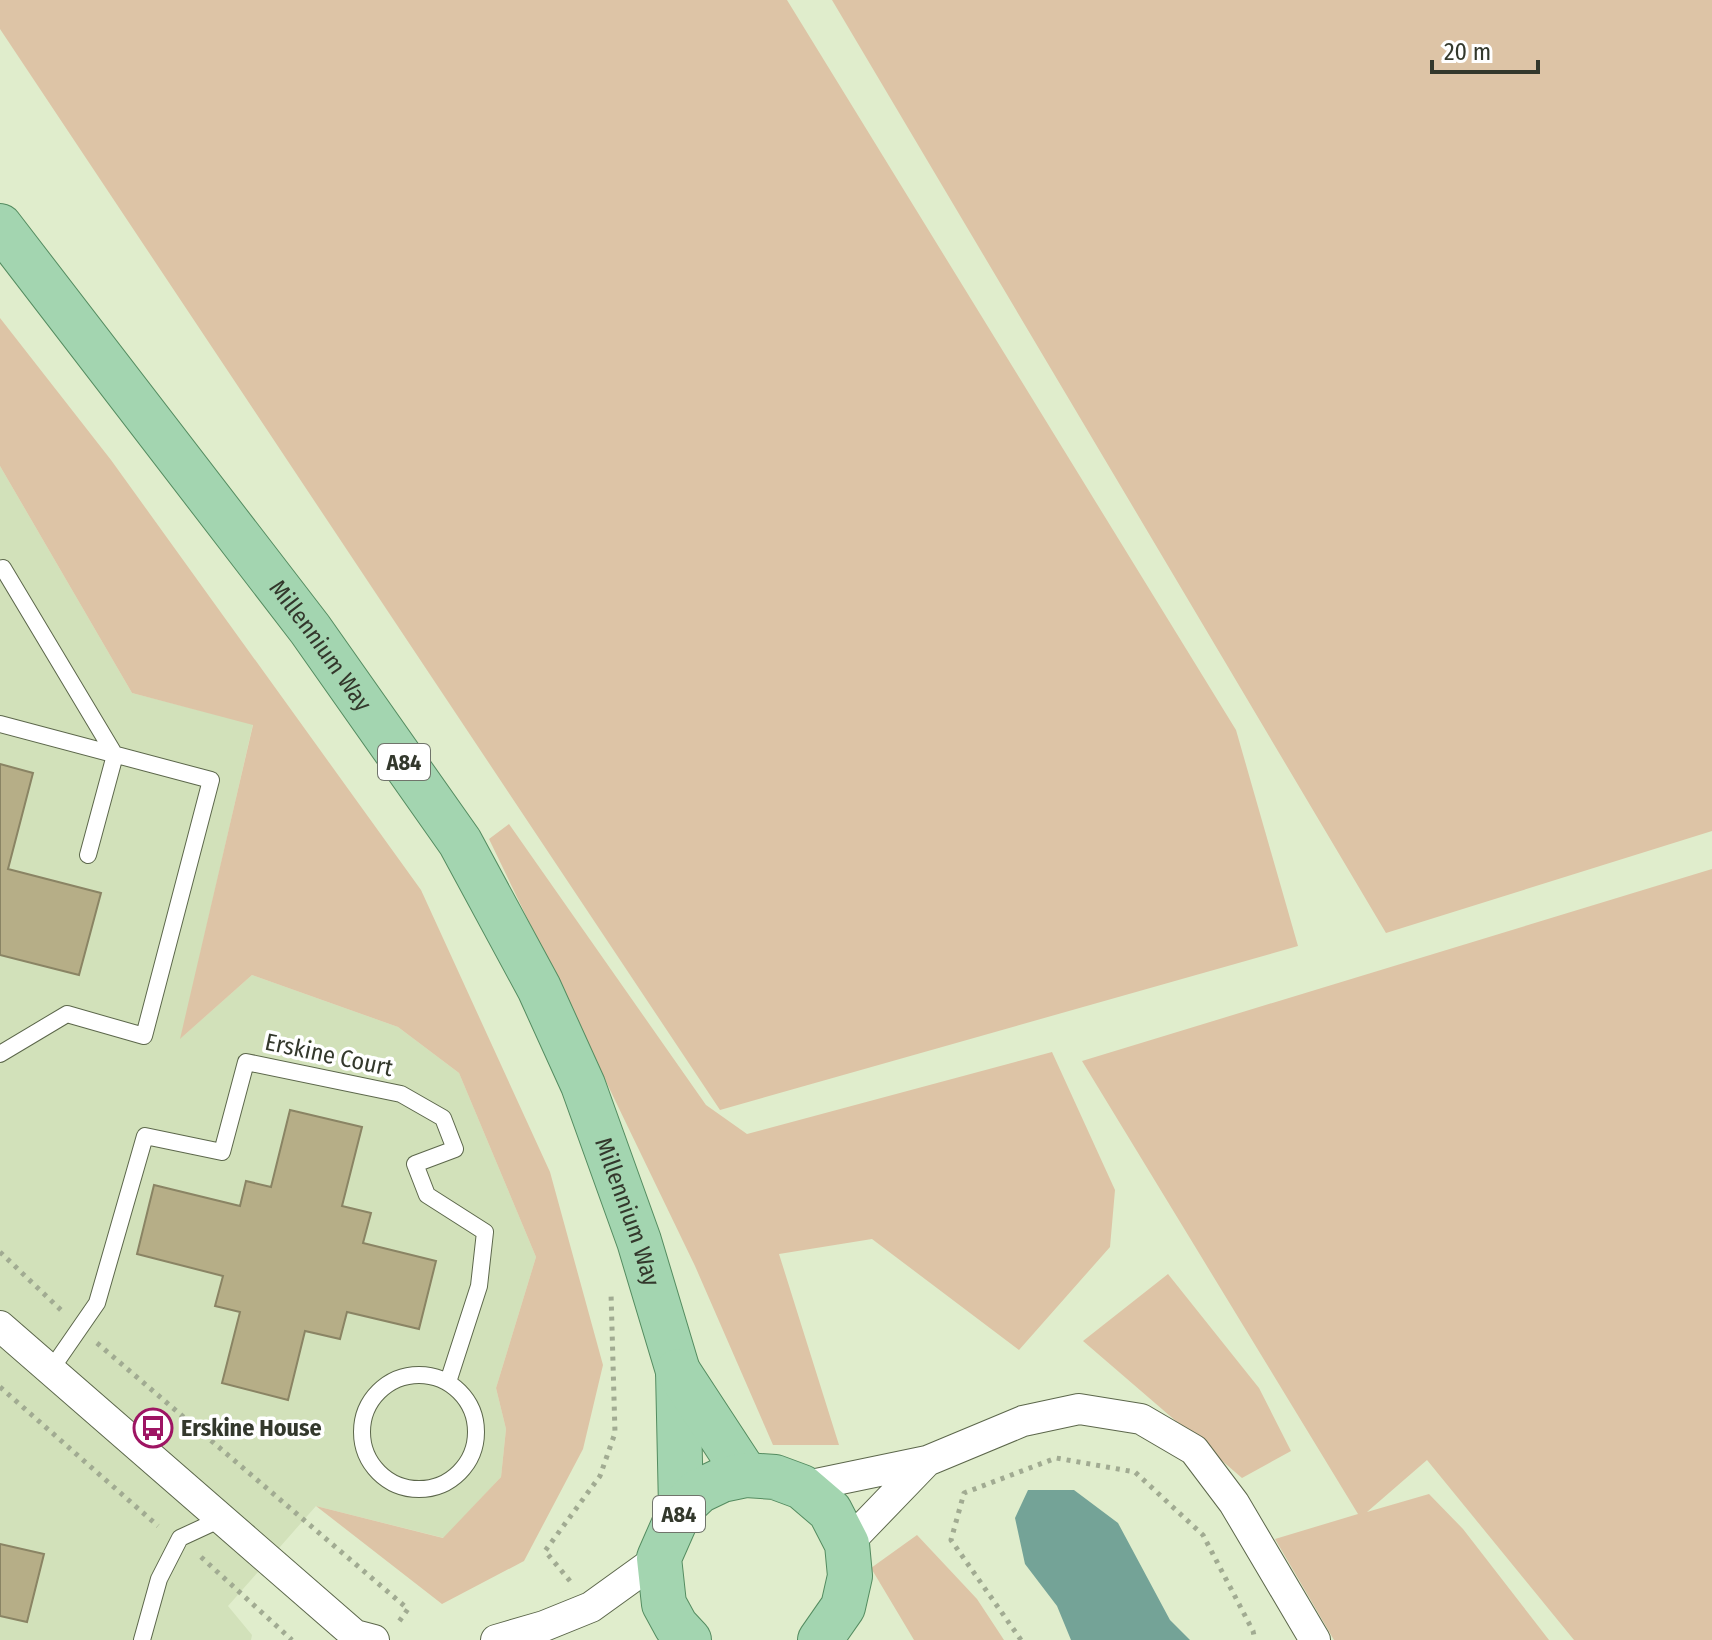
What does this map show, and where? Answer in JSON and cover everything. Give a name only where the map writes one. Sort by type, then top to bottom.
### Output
[{"type":"main road","name":"Millennium Way","points":[[0,226],[310,629],[460,842],[539,988],[583,1085],[639,1241],[678,1371],[681,1508]]},
{"type":"main road","name":"Millennium Way","points":[[678,1371],[746,1475]]},
{"type":"main road","name":"A84","points":[[689,1640],[676,1626],[664,1604],[659,1558],[681,1508],[699,1491],[722,1480],[746,1475],[775,1477],[802,1487],[830,1511],[847,1544],[850,1576],[839,1629]]},
{"type":"street","points":[[0,1326],[221,1519],[368,1636]]},
{"type":"street","points":[[802,1487],[927,1461],[1023,1421],[1079,1409],[1141,1419],[1194,1450],[1234,1503],[1315,1640]]},
{"type":"street","points":[[847,1544],[927,1461]]},
{"type":"street","points":[[496,1640],[544,1626],[591,1607],[659,1558]]},
{"type":"lane","points":[[1,570],[115,755],[88,855]]},
{"type":"lane","points":[[0,724],[211,780],[144,1036],[67,1014],[0,1054]]},
{"type":"lane","name":"Erskine Court","points":[[50,1371],[97,1303],[145,1136],[222,1152],[246,1062],[401,1094],[443,1118],[455,1149],[415,1164],[427,1195],[485,1232],[479,1286],[448,1382]]},
{"type":"lane","points":[[413,1375],[433,1376],[448,1382],[463,1394],[475,1419],[477,1439],[468,1463],[454,1478],[428,1489],[408,1489],[389,1481],[372,1465],[363,1447],[362,1426],[367,1407],[377,1392],[394,1380],[413,1375]]},
{"type":"lane","points":[[142,1640],[159,1579],[180,1538],[221,1519]]},
{"type":"path","points":[[0,1252],[80,1328],[408,1609],[368,1636]]},
{"type":"path","points":[[591,1607],[545,1551],[600,1476],[615,1433],[611,1290]]},
{"type":"path","points":[[0,1387],[161,1528],[180,1538],[292,1640]]},
{"type":"path","points":[[1021,1640],[951,1540],[964,1493],[1056,1458],[1135,1472],[1203,1535],[1255,1640]]},
{"type":"shaded area","points":[[0,0],[787,0],[1236,730],[1298,946],[720,1110],[0,29]]},
{"type":"shaded area","points":[[832,0],[1712,0],[1712,831],[1386,933]]},
{"type":"shaded area","points":[[0,318],[111,460],[421,890],[550,1172],[603,1365],[583,1449],[524,1561],[442,1604],[316,1506],[443,1538],[501,1477],[506,1429],[496,1388],[536,1257],[459,1073],[398,1027],[252,975],[180,1039],[253,725],[132,693],[0,466]]},
{"type":"shaded area","points":[[0,466],[132,693],[253,724],[181,1038],[252,975],[398,1027],[459,1073],[536,1257],[496,1388],[506,1429],[501,1477],[444,1538],[316,1506],[228,1606],[252,1635],[251,1640],[0,1640]]},
{"type":"shaded area","points":[[509,824],[706,1105],[747,1134],[1052,1052],[1115,1190],[1110,1247],[1019,1350],[872,1239],[779,1254],[839,1445],[773,1445],[695,1266],[489,839]]},
{"type":"shaded area","points":[[1712,869],[1712,1640],[1574,1640],[1427,1460],[1367,1512],[1429,1494],[1463,1529],[1549,1640],[1334,1640],[1275,1539],[1358,1514],[1082,1061]]},
{"type":"shaded area","points":[[1168,1274],[1259,1388],[1291,1451],[1242,1478],[1083,1341]]},
{"type":"shaded area","points":[[917,1535],[977,1599],[1004,1640],[914,1640],[871,1568]]},
{"type":"water","points":[[1028,1490],[1074,1490],[1118,1523],[1170,1620],[1190,1640],[1071,1640],[1057,1606],[1025,1564],[1015,1518]]},
{"type":"building","points":[[0,764],[33,773],[8,869],[101,893],[79,975],[0,955]]},
{"type":"building","points":[[290,1110],[362,1127],[342,1206],[371,1213],[363,1243],[436,1261],[419,1329],[347,1312],[340,1339],[305,1331],[288,1400],[222,1383],[240,1312],[215,1306],[223,1276],[137,1254],[154,1185],[240,1206],[246,1181],[271,1187]]},
{"type":"building","points":[[0,1544],[44,1554],[27,1622],[0,1616]]},
{"type":"place","name":"Erskine House","points":[[153,1428]]}]
